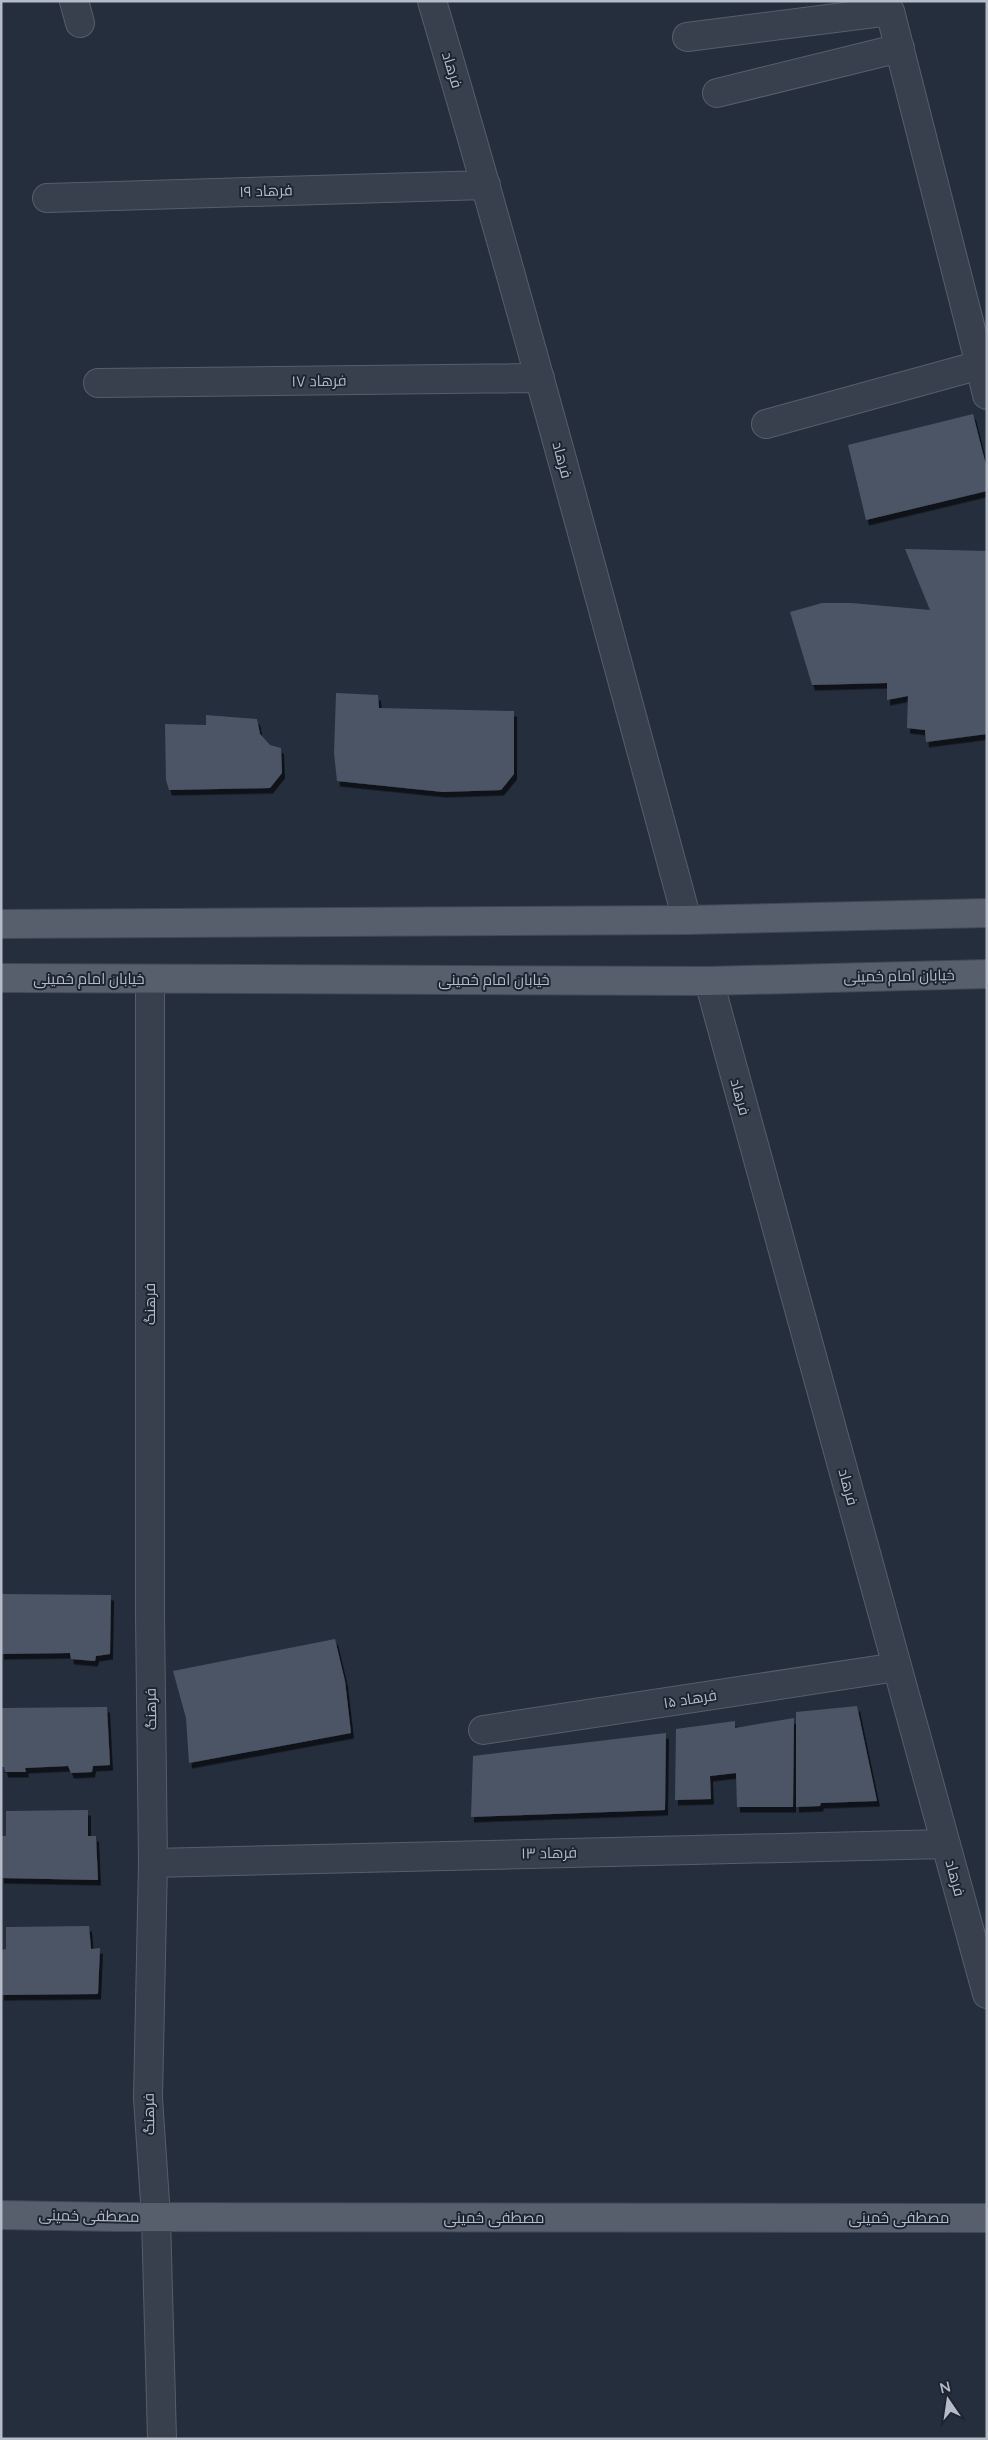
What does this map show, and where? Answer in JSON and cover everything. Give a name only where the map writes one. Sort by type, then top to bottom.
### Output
[{"type":"main road","points":[[1,924],[687,920],[987,913]]},
{"type":"main road","name":"خیابان امام خمینی","points":[[1,978],[709,981],[987,974]]},
{"type":"main road","name":"مصطفی خمینی","points":[[1,2215],[156,2217],[987,2218]]},
{"type":"street","name":"فرهاد","points":[[432,1],[486,184],[540,378],[687,920]]},
{"type":"street","points":[[687,37],[890,10],[987,395]]},
{"type":"street","points":[[717,93],[900,48]]},
{"type":"street","name":"فرهاد ۱۹","points":[[47,198],[486,184]]},
{"type":"street","points":[[766,424],[980,365]]},
{"type":"street","name":"فرهاد ۱۷","points":[[98,383],[540,378]]},
{"type":"street","name":"فرهنگ","points":[[150,979],[152,1863],[148,2098],[156,2217],[162,2439]]},
{"type":"street","name":"فرهاد","points":[[709,981],[987,1994]]},
{"type":"street","name":"فرهاد ۱۵","points":[[483,1730],[897,1667]]},
{"type":"street","name":"فرهاد ۱۳","points":[[152,1863],[946,1844]]},
{"type":"building","points":[[973,414],[987,469],[987,491],[866,520],[848,445]]},
{"type":"building","points":[[905,549],[987,551],[987,734],[926,742],[925,730],[907,728],[908,696],[887,700],[887,683],[812,685],[790,612],[822,603],[851,603],[930,610]]},
{"type":"building","points":[[336,693],[378,695],[379,708],[514,711],[514,774],[501,790],[443,792],[337,781],[334,753]]},
{"type":"building","points":[[206,715],[257,719],[260,734],[270,745],[281,748],[282,773],[270,788],[169,790],[166,780],[165,724],[206,725]]},
{"type":"building","points":[[1,1594],[111,1595],[110,1654],[96,1656],[95,1661],[71,1659],[70,1653],[1,1654]]},
{"type":"building","points":[[335,1639],[345,1681],[351,1733],[189,1763],[186,1718],[173,1671]]},
{"type":"building","points":[[857,1706],[877,1801],[821,1803],[820,1806],[796,1807],[796,1712]]},
{"type":"building","points":[[107,1707],[110,1765],[93,1766],[92,1772],[71,1773],[68,1766],[25,1768],[26,1772],[5,1772],[4,1767],[1,1767],[1,1708]]},
{"type":"building","points":[[794,1718],[793,1807],[737,1807],[736,1773],[710,1776],[711,1799],[675,1800],[676,1729],[735,1721],[735,1728]]},
{"type":"building","points":[[666,1733],[665,1810],[471,1817],[473,1756]]},
{"type":"building","points":[[88,1810],[88,1836],[96,1836],[98,1880],[1,1878],[1,1836],[6,1836],[6,1811]]},
{"type":"building","points":[[89,1926],[91,1949],[100,1948],[98,1994],[1,1995],[1,1950],[6,1949],[6,1927]]}]
